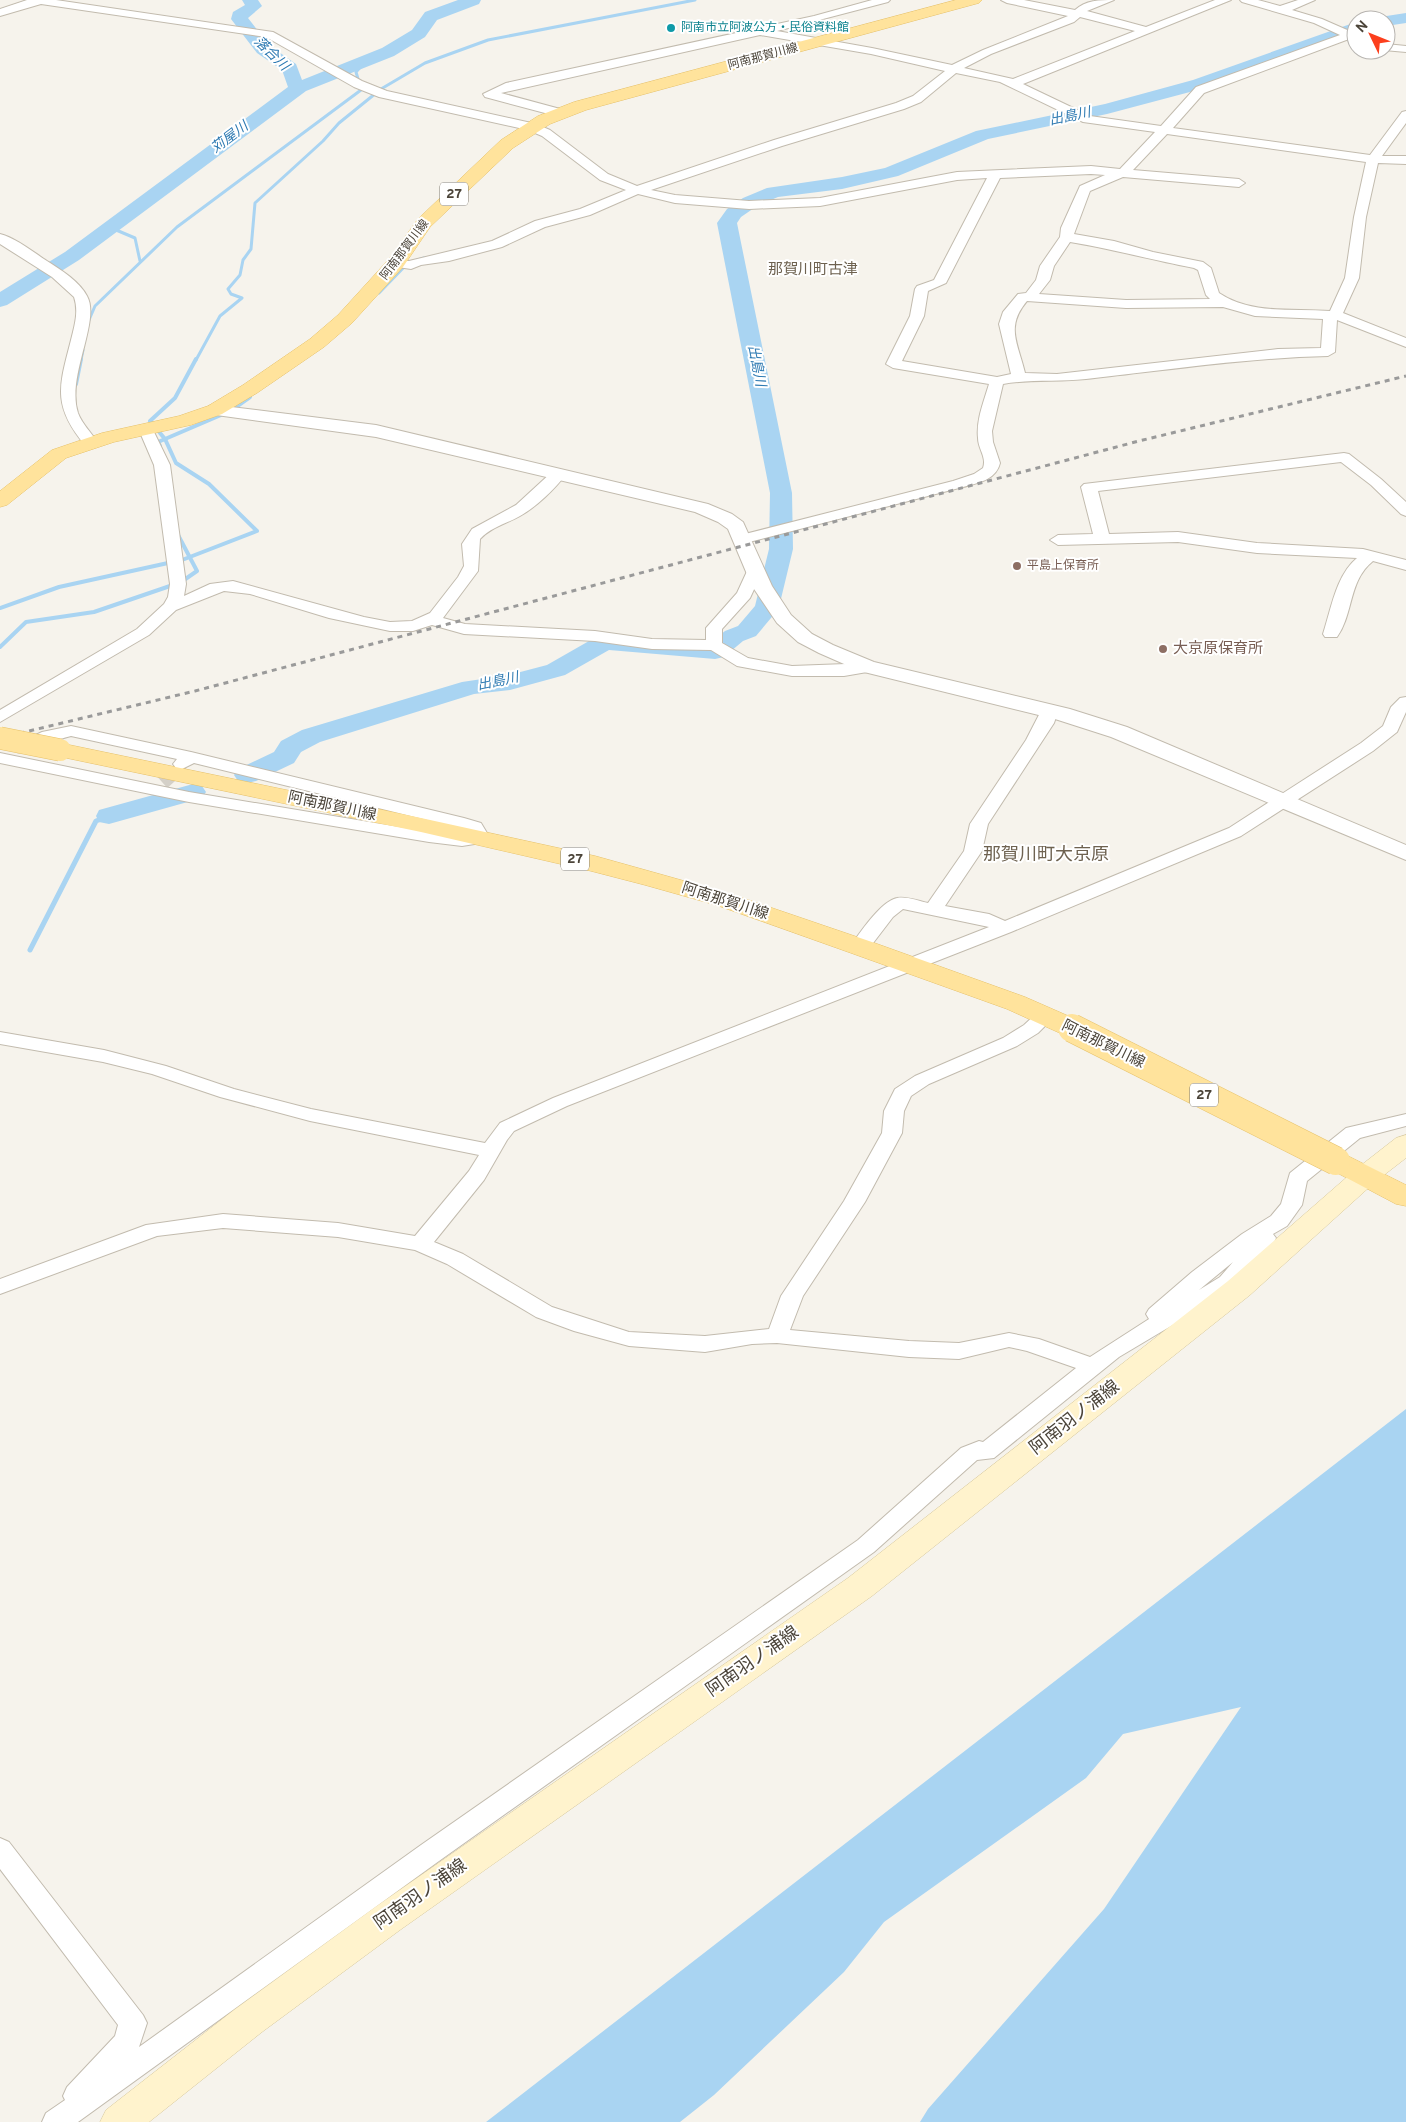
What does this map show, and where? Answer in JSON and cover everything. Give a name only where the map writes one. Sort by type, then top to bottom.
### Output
[{"type":"main road","name":"阿南那賀川線","points":[[0,501],[59,454],[90,442],[184,421],[215,410],[244,394],[317,343],[402,264],[424,223],[507,144],[532,127],[560,113],[974,0]]},
{"type":"main road","name":"阿南那賀川線","points":[[0,738],[481,838],[596,864],[725,900],[1016,1003],[1072,1028],[1406,1196]]},
{"type":"main road","name":"阿南羽ノ浦線","points":[[120,2122],[248,2021],[387,1919],[860,1587],[1234,1285],[1372,1180],[1406,1144]]},
{"type":"street","points":[[560,113],[490,94],[506,87],[541,78],[816,19],[884,0]]},
{"type":"street","points":[[1007,0],[1092,15],[1146,31]]},
{"type":"street","points":[[402,264],[449,257],[497,244],[540,224],[585,212],[635,190],[917,100],[950,69],[987,52],[1070,20],[1075,13],[1086,6],[1108,0]]},
{"type":"street","points":[[1015,83],[1225,0]]},
{"type":"street","points":[[1246,0],[1281,10],[1346,33]]},
{"type":"street","points":[[1281,10],[1309,0]]},
{"type":"street","points":[[0,13],[38,1],[264,33],[358,84],[383,94],[532,127],[546,133],[604,177],[635,190],[675,200],[746,204],[820,202],[957,176],[1091,170],[1239,183]]},
{"type":"street","points":[[758,31],[872,51],[1015,83],[1080,116],[1373,160],[1406,160]]},
{"type":"street","points":[[1031,296],[1043,280],[1047,266],[1067,237],[1068,228],[1085,190],[1091,184],[1124,172],[1200,90],[1346,35]]},
{"type":"street","points":[[996,174],[939,282],[922,289],[916,316],[893,364],[997,381],[1019,377],[1057,378],[1278,353],[1328,352],[1333,316],[1352,278],[1360,217],[1373,160],[1406,115]]},
{"type":"street","points":[[1067,237],[1114,245],[1204,268],[1212,295],[1226,303]]},
{"type":"street","points":[[0,238],[75,289],[80,297],[84,310],[68,382],[66,405],[80,431],[90,442]]},
{"type":"street","points":[[1019,377],[1006,324],[1010,312],[1023,297],[1031,296],[1126,304],[1226,303],[1263,312],[1333,316],[1406,343]]},
{"type":"street","points":[[743,539],[958,484],[988,472],[992,467],[992,455],[985,439],[989,409],[997,381]]},
{"type":"street","points":[[215,410],[353,427],[701,508],[725,518],[736,526],[762,586],[784,619],[805,638],[867,667],[1049,711],[1119,732],[1406,853]]},
{"type":"street","points":[[0,717],[143,632],[170,607],[176,597],[178,584],[162,465],[146,430]]},
{"type":"street","points":[[1102,538],[1089,487],[1344,457],[1376,482],[1406,511]]},
{"type":"street","points":[[431,620],[469,574],[472,566],[469,546],[474,536],[487,526],[517,512],[558,474]]},
{"type":"street","points":[[1058,540],[1178,536],[1258,548],[1372,555],[1406,565]]},
{"type":"street","points":[[1331,634],[1346,587],[1356,567],[1372,555]]},
{"type":"street","points":[[714,645],[714,628],[744,595],[755,570]]},
{"type":"street","points":[[170,607],[183,604],[211,588],[232,586],[332,614],[399,628],[431,620],[452,627],[473,630],[595,636],[652,644],[714,645],[743,662],[768,668],[820,672],[867,667]]},
{"type":"street","points":[[420,1244],[451,1209],[492,1151],[497,1138],[507,1127],[524,1117],[1004,928],[1235,832],[1367,747],[1391,728],[1397,711],[1406,702]]},
{"type":"street","points":[[934,908],[973,851],[979,824],[1035,740],[1045,723],[1049,711]]},
{"type":"street","points":[[71,732],[187,761],[253,772],[458,822],[475,827],[481,838],[462,840],[429,836],[171,791],[0,757],[48,736],[71,732]]},
{"type":"street","points":[[860,947],[886,913],[899,903],[934,908],[989,920],[1004,928]]},
{"type":"street","points":[[777,1336],[792,1296],[854,1202],[892,1133],[894,1111],[902,1093],[922,1080],[1010,1042],[1031,1029],[1045,1016]]},
{"type":"street","points":[[0,1038],[104,1056],[160,1070],[228,1093],[310,1115],[492,1151]]},
{"type":"street","points":[[60,2120],[430,1853],[866,1546],[969,1454],[979,1449],[986,1452],[1102,1359],[1200,1276],[1279,1221],[1291,1205],[1297,1178],[1353,1133],[1406,1120]]},
{"type":"street","points":[[0,1287],[154,1230],[194,1223],[223,1221],[338,1230],[420,1244],[454,1259],[544,1312],[582,1326],[629,1339],[705,1344],[752,1337],[777,1336],[909,1349],[959,1350],[1009,1340],[1102,1359],[1234,1285],[1263,1243],[1269,1228]]},
{"type":"street","points":[[0,1849],[133,2023],[128,2042],[81,2091],[60,2120]]},
{"type":"water","points":[[1406,1409],[1406,2122],[920,2122],[928,2109],[1104,1909],[1241,1707],[1123,1734],[1086,1778],[884,1922],[844,1972],[714,2095],[680,2122],[486,2122]]},
{"type":"waterway","name":"落合川","points":[[250,0],[254,6],[239,16],[240,19],[263,49],[290,68],[294,83],[300,87]]},
{"type":"waterway","name":"苅屋川","points":[[300,87],[388,52],[419,33],[431,16],[473,0]]},
{"type":"waterway","points":[[196,360],[220,316],[242,298],[231,294],[228,289],[240,275],[243,260],[251,249],[255,203],[323,141],[339,123],[381,89],[425,63],[488,40],[695,0]]},
{"type":"waterway","name":"出島川","points":[[1396,20],[1406,18]]},
{"type":"waterway","name":"出島川","points":[[247,775],[285,757],[290,747],[311,736],[471,687],[510,682],[556,670],[605,642],[715,652],[734,636],[747,631],[767,607],[781,549],[781,493],[727,223],[734,213],[750,202],[774,192],[842,183],[891,172],[983,135],[1107,109],[1199,84],[1346,31]]},
{"type":"waterway","points":[[358,79],[356,72],[366,61]]},
{"type":"waterway","name":"苅屋川","points":[[0,301],[72,256],[300,87]]},
{"type":"waterway","points":[[89,320],[95,306],[177,227],[361,90]]},
{"type":"waterway","points":[[109,227],[135,238],[140,261]]},
{"type":"waterway","points":[[379,293],[408,263],[424,258]]},
{"type":"waterway","points":[[81,360],[83,350]]},
{"type":"waterway","points":[[76,384],[81,359]]},
{"type":"waterway","points":[[165,439],[150,421],[175,398],[196,359]]},
{"type":"waterway","points":[[236,407],[250,397]]},
{"type":"waterway","points":[[165,439],[221,415]]},
{"type":"waterway","points":[[160,446],[158,442],[165,439]]},
{"type":"waterway","points":[[165,439],[176,463],[209,484],[257,531],[190,557]]},
{"type":"waterway","points":[[177,533],[190,557]]},
{"type":"waterway","points":[[182,560],[190,557]]},
{"type":"waterway","points":[[184,580],[197,571],[190,557]]},
{"type":"waterway","points":[[0,608],[59,587],[168,563]]},
{"type":"waterway","points":[[0,647],[26,622],[94,612],[170,586]]},
{"type":"waterway","name":"出島川","points":[[109,816],[193,792]]},
{"type":"waterway","points":[[30,950],[96,821],[109,816]]},
{"type":"tunnel","points":[[162,782],[182,764]]},
{"type":"railway","points":[[0,738],[195,691],[1139,441],[1406,376]]},
{"type":"place","name":"阿南市立阿波公方・民俗資料館","points":[[671,28]]},
{"type":"place","name":"平島上保育所","points":[[1017,566]]},
{"type":"place","name":"大京原保育所","points":[[1163,649]]},
{"type":"district","name":"那賀川町古津","points":[[813,270]]},
{"type":"district","name":"那賀川町大京原","points":[[1046,855]]}]
